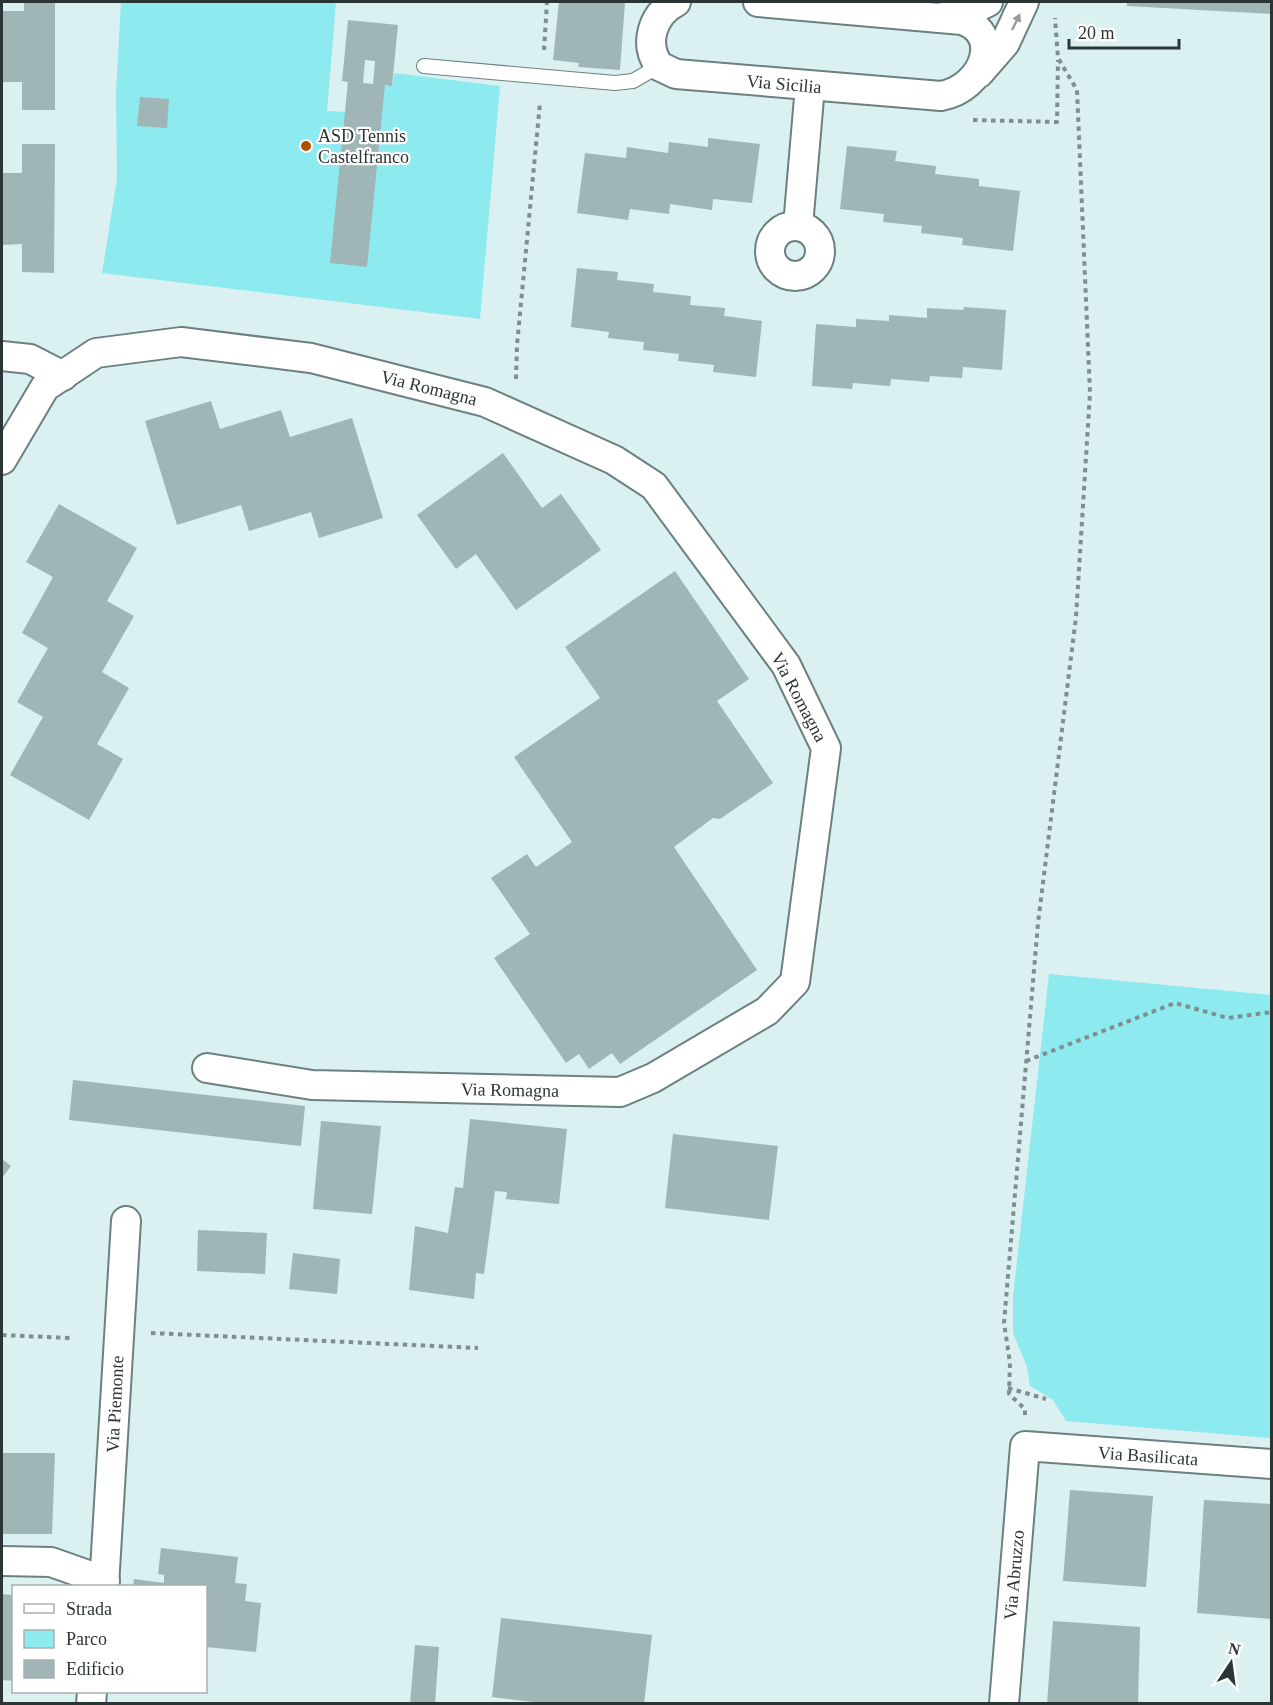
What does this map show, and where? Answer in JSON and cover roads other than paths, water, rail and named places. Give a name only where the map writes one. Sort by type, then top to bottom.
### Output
[{"type":"street","points":[[659,66],[652,51],[651,35],[661,13],[676,2]]},
{"type":"street","points":[[758,2],[967,21],[980,34],[984,51],[979,73]]},
{"type":"street","points":[[942,17],[964,14],[988,2]]},
{"type":"street","name":"Via Sicilia","points":[[659,66],[669,72],[685,76],[941,96],[963,89],[979,73],[1005,43],[1024,2]]},
{"type":"street","points":[[798,226],[810,86]]},
{"type":"street","name":"Via Romagna","points":[[2,460],[45,387],[96,353],[181,342],[311,358],[485,402],[614,460],[654,486],[786,665],[826,747],[795,982],[767,1011],[653,1078],[620,1092],[312,1085],[207,1068]]},
{"type":"street","points":[[2,356],[30,359],[63,376]]},
{"type":"street","name":"Via Piemonte","points":[[104,1584],[126,1221]]},
{"type":"street","name":"Via Basilicata","points":[[1024,1446],[1272,1464]]},
{"type":"street","name":"Via Abruzzo","points":[[1004,1704],[1024,1446]]},
{"type":"street","points":[[2,1561],[51,1562],[104,1584]]},
{"type":"lane","points":[[424,66],[626,82],[647,75],[659,66]]},
{"type":"place","name":"ASD Tennis Castelfranco","points":[[306,146]]}]
